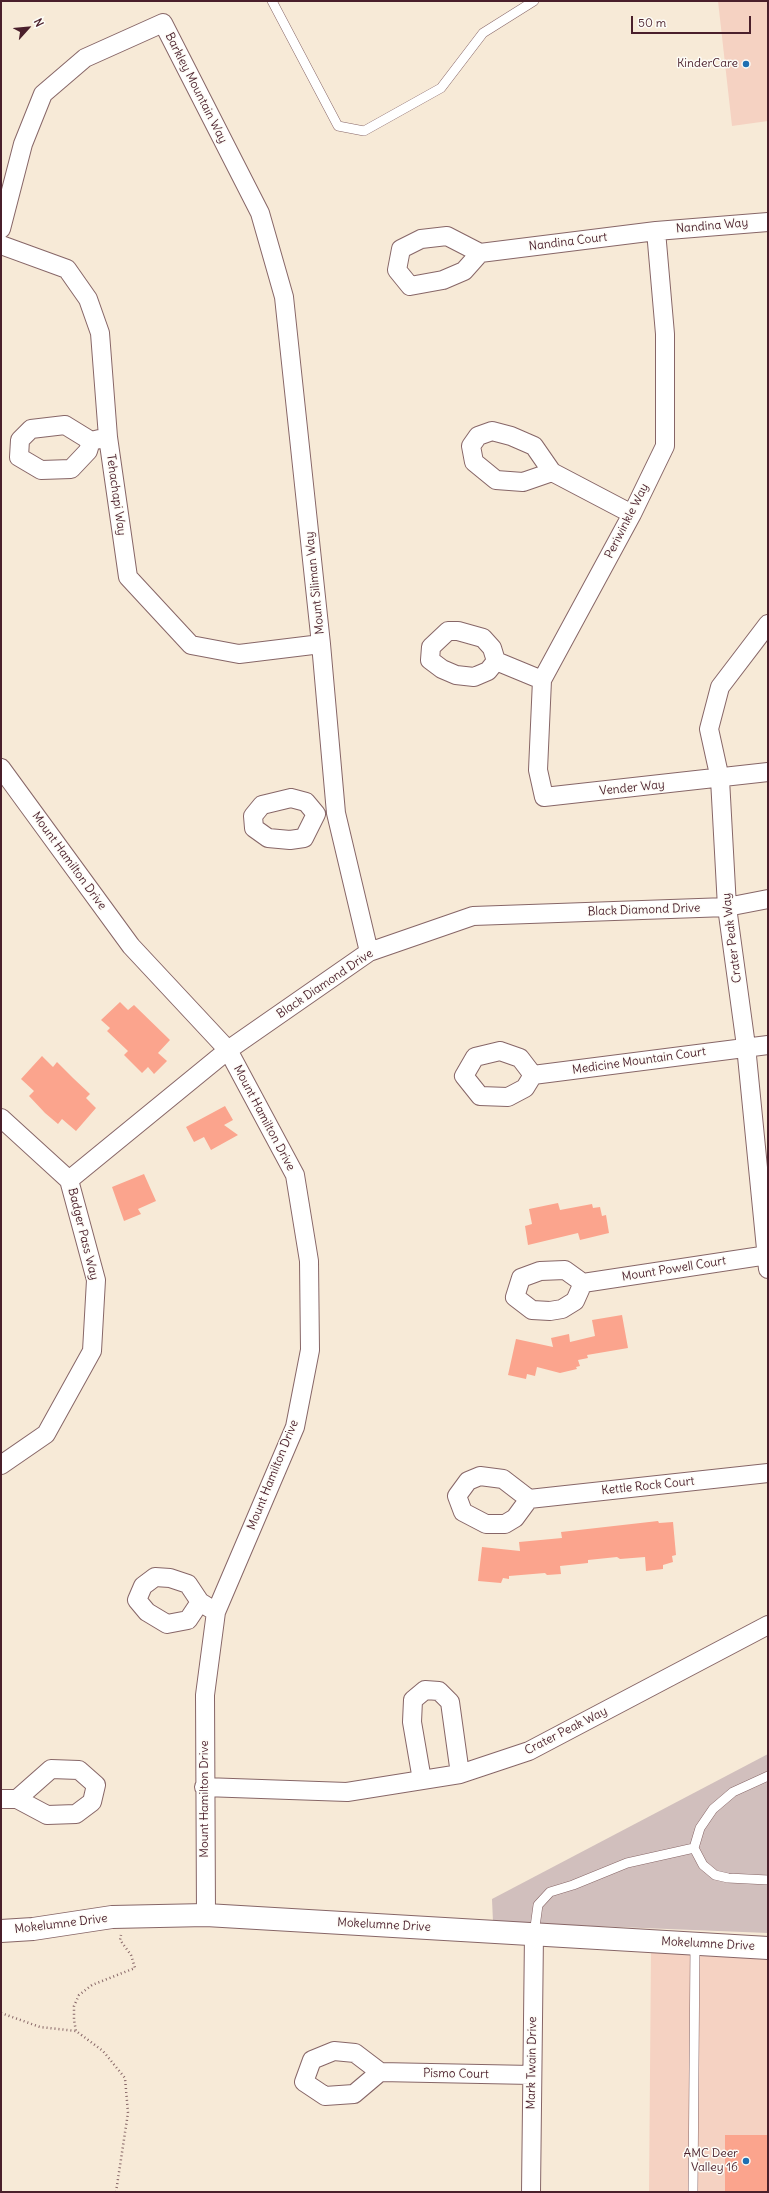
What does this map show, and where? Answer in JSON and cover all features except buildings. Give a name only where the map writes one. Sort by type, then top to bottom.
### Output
[{"type":"street","name":"Barkley Mountain Way","points":[[1,229],[23,144],[43,94],[85,58],[163,23],[260,213]]},
{"type":"street","name":"Mount Siliman Way","points":[[260,213],[284,297],[321,644],[336,813],[369,952]]},
{"type":"street","name":"Nandina Way","points":[[656,231],[768,222]]},
{"type":"street","name":"Nandina Court","points":[[480,253],[656,231]]},
{"type":"street","name":"Periwinkle Way","points":[[544,797],[538,770],[542,680],[632,514],[665,446],[665,334],[656,231]]},
{"type":"street","name":"Tehachapi Way","points":[[1,244],[67,269],[88,298],[100,333],[99,439],[128,577],[191,645],[239,654],[321,644]]},
{"type":"street","points":[[552,472],[632,514]]},
{"type":"street","name":"Crater Peak Way","points":[[767,1260],[746,1046],[727,907],[720,779],[709,729],[720,687],[768,624]]},
{"type":"street","points":[[496,661],[542,680]]},
{"type":"street","name":"Mount Hamilton Drive","points":[[1,768],[131,946],[228,1050],[295,1175],[308,1261],[310,1350],[295,1427],[216,1612],[205,1695],[204,1787],[206,1915]]},
{"type":"street","name":"Vender Way","points":[[544,797],[720,779],[768,772]]},
{"type":"street","points":[[316,814],[336,813]]},
{"type":"street","name":"Black Diamond Drive","points":[[69,1180],[228,1050],[369,952],[473,916],[727,907],[768,899]]},
{"type":"street","name":"Medicine Mountain Court","points":[[533,1075],[746,1046],[768,1045]]},
{"type":"street","name":"Badger Pass Way","points":[[1,1118],[69,1180],[96,1280],[92,1351],[46,1434],[1,1465]]},
{"type":"street","name":"Mount Powell Court","points":[[583,1283],[767,1260]]},
{"type":"street","name":"Kettle Rock Court","points":[[529,1499],[768,1473]]},
{"type":"street","points":[[200,1602],[216,1612]]},
{"type":"street","name":"Crater Peak Way","points":[[204,1787],[347,1792],[460,1774],[529,1752],[768,1625]]},
{"type":"street","points":[[422,1780],[412,1722],[413,1700],[426,1690],[439,1691],[450,1702],[460,1774]]},
{"type":"street","name":"Mokelumne Drive","points":[[1,1931],[124,1916],[206,1915],[768,1948]]},
{"type":"street","name":"Mark Twain Drive","points":[[531,2192],[534,1934]]},
{"type":"street","name":"Pismo Court","points":[[380,2072],[532,2075]]},
{"type":"lane","points":[[272,1],[338,126],[364,131],[441,88],[483,33],[534,1]]},
{"type":"lane","points":[[768,1776],[733,1792],[713,1809],[700,1828],[694,1848],[703,1865],[715,1875],[728,1878],[768,1880]]},
{"type":"lane","points":[[534,1934],[538,1905],[550,1892],[573,1885],[627,1863],[694,1848]]},
{"type":"lane","points":[[693,2192],[694,1944]]},
{"type":"path","points":[[76,2031],[74,2006],[79,1995],[92,1985],[135,1968],[131,1955],[120,1940],[124,1916]]},
{"type":"path","points":[[1,2013],[40,2027],[76,2031],[104,2051],[125,2078],[128,2113],[116,2192]]},
{"type":"shaded area","name":"KinderCare","points":[[718,1],[768,1],[768,121],[732,126]]},
{"type":"shaded area","points":[[768,1754],[768,1933],[493,1922],[492,1899]]},
{"type":"shaded area","points":[[651,1951],[768,1960],[768,2192],[649,2192]]},
{"type":"place","name":"KinderCare","points":[[746,64]]},
{"type":"place","name":"AMC Deer Valley 16","points":[[746,2161]]}]
